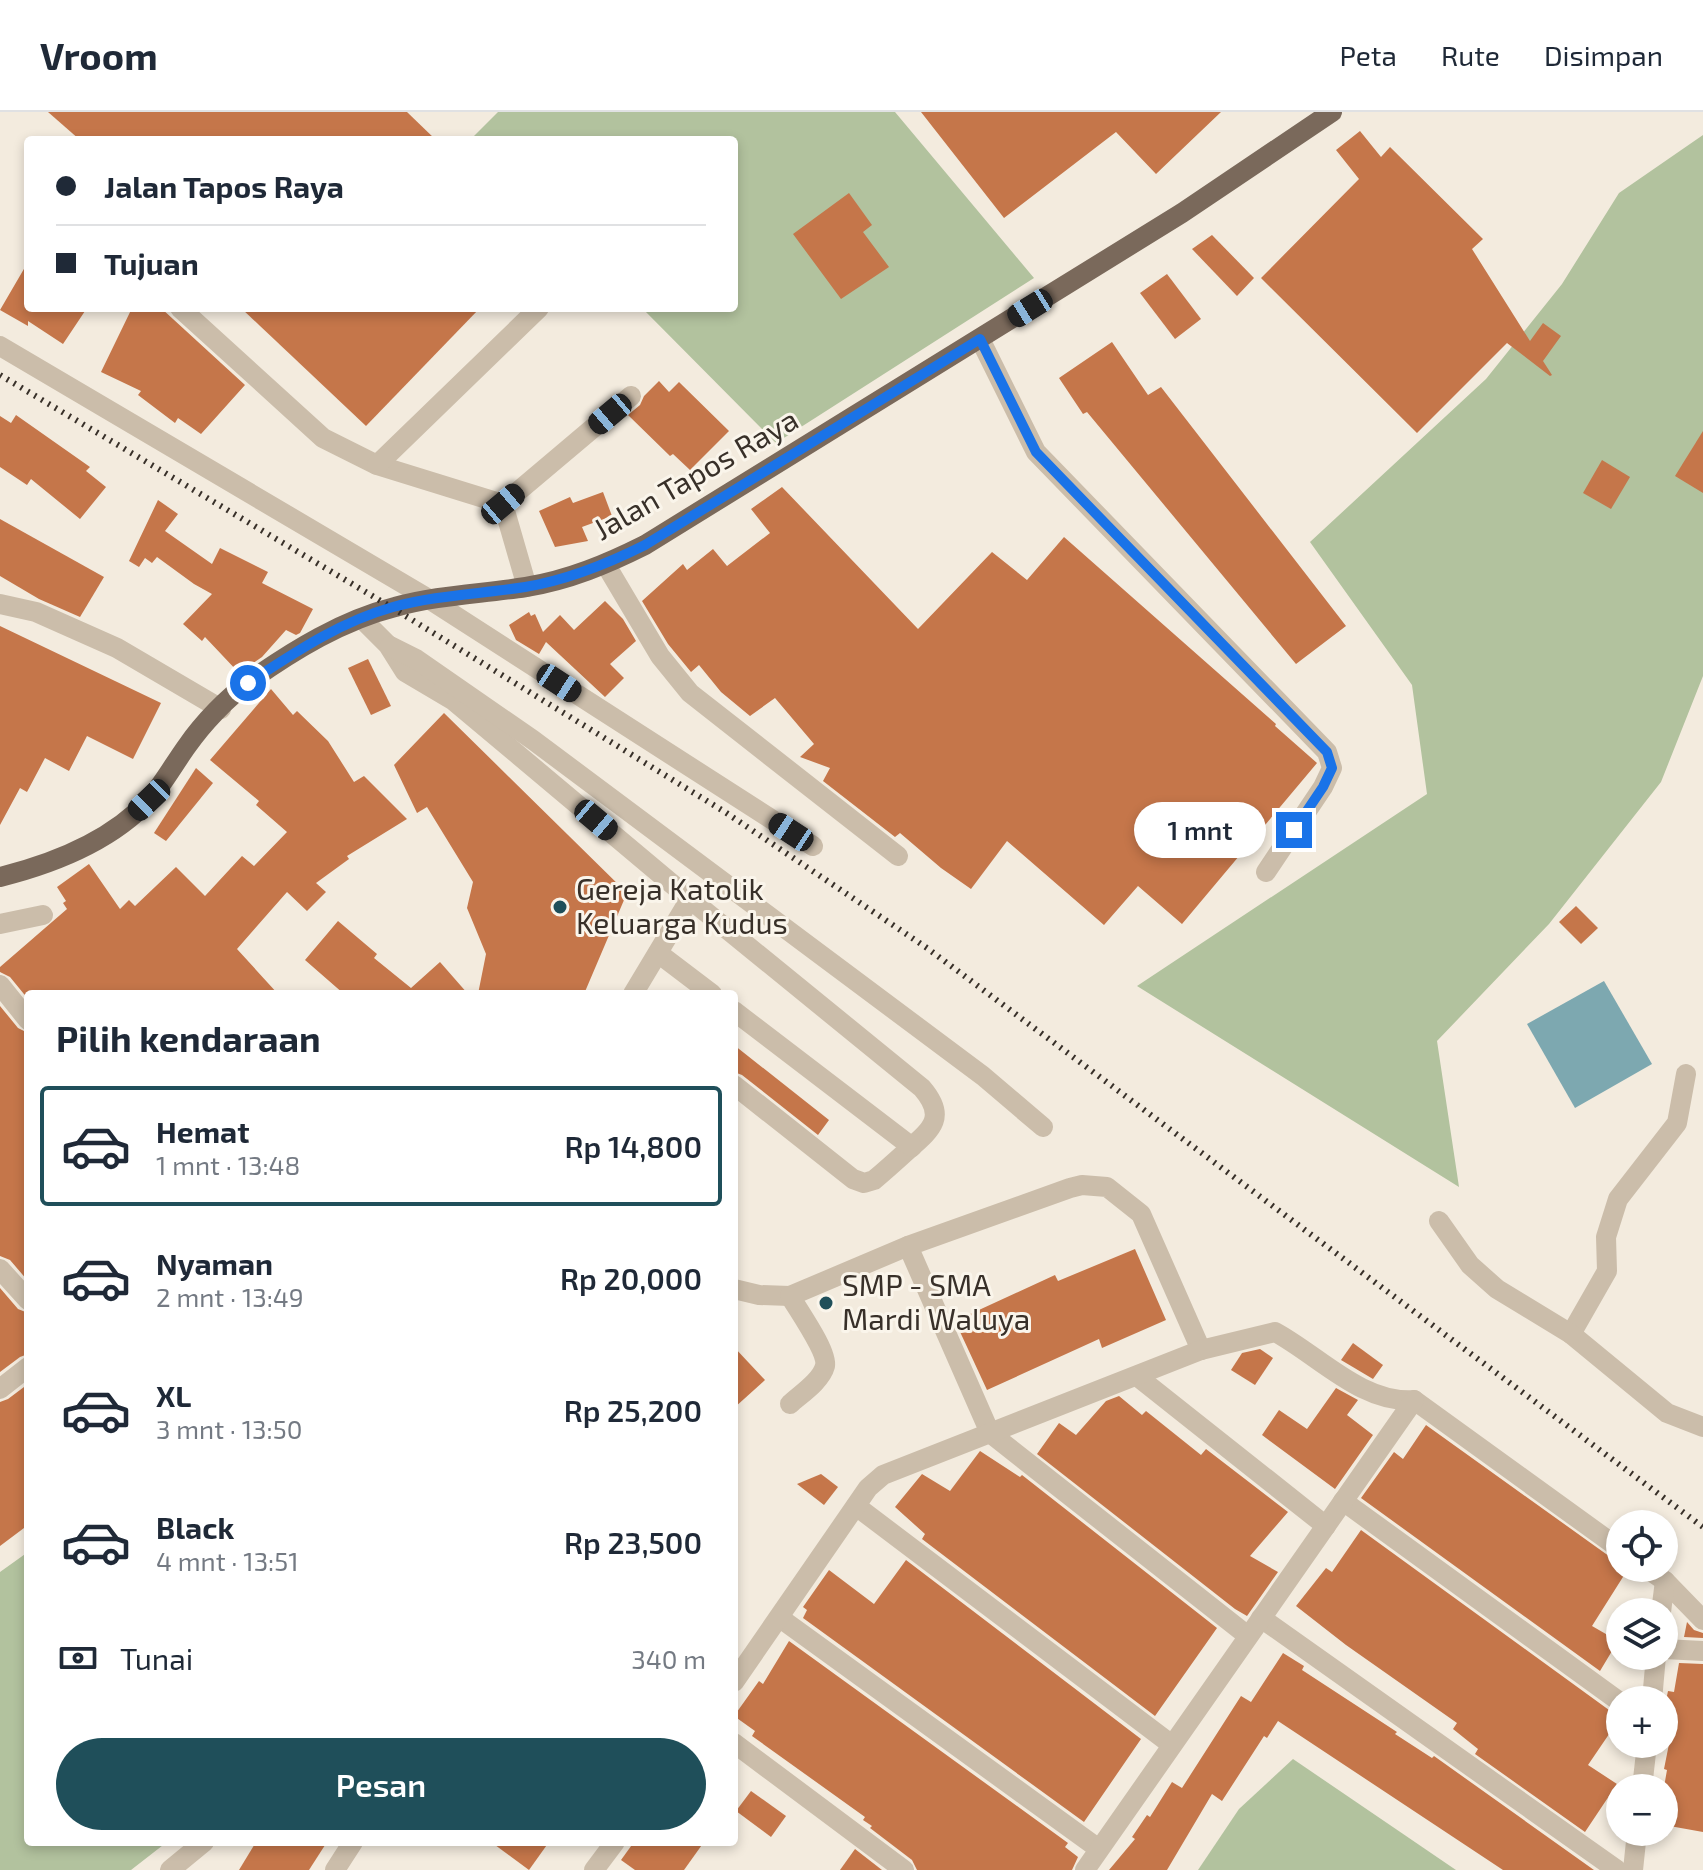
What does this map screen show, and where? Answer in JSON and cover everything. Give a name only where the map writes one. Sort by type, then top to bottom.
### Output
[{"type":"main road","name":"Jalan Tapos Raya","points":[[0,877],[79,849],[134,814],[149,800],[189,743],[248,683],[315,640],[391,607],[527,587],[571,577],[606,565],[645,545],[1182,213],[1332,112]]},
{"type":"street","points":[[184,312],[323,438],[377,465],[503,504]]},
{"type":"street","points":[[377,465],[535,312]]},
{"type":"street","points":[[980,339],[1036,452],[1327,752],[1332,768],[1323,787],[1266,872]]},
{"type":"street","points":[[0,346],[429,599],[813,846]]},
{"type":"street","points":[[503,504],[631,396]]},
{"type":"street","points":[[503,504],[527,587]]},
{"type":"street","points":[[606,565],[660,656],[690,693],[898,856]]},
{"type":"street","points":[[0,604],[36,612],[117,648],[221,709]]},
{"type":"street","points":[[362,619],[388,645],[405,672],[454,701],[922,1088],[932,1099],[935,1119],[927,1135],[874,1180],[864,1183],[853,1179],[738,1088]]},
{"type":"street","points":[[388,645],[416,659],[533,740],[983,1076],[1043,1127]]},
{"type":"street","points":[[635,990],[690,899]]},
{"type":"street","points":[[0,924],[43,915]]},
{"type":"street","points":[[658,953],[707,990]]},
{"type":"street","points":[[0,985],[24,1015]]},
{"type":"street","points":[[738,1014],[912,1147]]},
{"type":"street","points":[[1571,1334],[1607,1271],[1606,1237],[1618,1199],[1677,1123],[1686,1074]]},
{"type":"street","points":[[738,1290],[759,1295],[790,1296],[908,1246],[1070,1188],[1082,1185],[1107,1187],[1141,1214],[1201,1350]]},
{"type":"street","points":[[1439,1221],[1470,1265],[1497,1289],[1571,1334],[1667,1413],[1703,1427]]},
{"type":"street","points":[[908,1246],[990,1433],[1248,1636]]},
{"type":"street","points":[[0,1269],[24,1296]]},
{"type":"street","points":[[790,1296],[824,1354],[825,1365],[817,1379],[790,1404]]},
{"type":"street","points":[[738,1676],[868,1488],[883,1475],[1201,1350],[1275,1332],[1298,1344],[1351,1382],[1389,1399],[1414,1400],[1606,1539]]},
{"type":"street","points":[[0,1389],[24,1370]]},
{"type":"street","points":[[1138,1377],[1326,1526]]},
{"type":"street","points":[[1085,1870],[1414,1400]]},
{"type":"street","points":[[1343,1501],[1606,1692]]},
{"type":"street","points":[[856,1506],[1172,1745]]},
{"type":"street","points":[[1666,1582],[1703,1620]]},
{"type":"street","points":[[780,1618],[1099,1849]]},
{"type":"street","points":[[1261,1618],[1617,1870]]},
{"type":"street","points":[[1678,1650],[1703,1651]]},
{"type":"street","points":[[738,1746],[904,1870]]},
{"type":"street","points":[[170,1870],[199,1846]]},
{"type":"street","points":[[335,1870],[350,1846]]},
{"type":"street","points":[[594,1870],[612,1846]]},
{"type":"street","points":[[1633,1870],[1636,1846]]},
{"type":"green space","points":[[498,112],[895,112],[1034,278],[776,443],[646,312],[738,312],[738,136],[474,136]]},
{"type":"green space","points":[[1703,135],[1703,676],[1661,782],[1549,924],[1437,1041],[1459,1187],[1137,986],[1427,794],[1412,685],[1310,542],[1486,379],[1562,284],[1619,193]]},
{"type":"green space","points":[[24,1555],[24,1846],[162,1846],[131,1870],[0,1870],[0,1572]]},
{"type":"green space","points":[[1293,1759],[1456,1870],[1198,1870],[1239,1809]]},
{"type":"water","points":[[1604,981],[1652,1064],[1575,1108],[1527,1024]]},
{"type":"building","points":[[48,112],[407,112],[432,136],[75,136]]},
{"type":"building","points":[[921,112],[1221,112],[1156,174],[1116,132],[1004,218]]},
{"type":"building","points":[[1360,131],[1381,157],[1390,147],[1483,239],[1472,249],[1530,341],[1543,323],[1561,336],[1543,361],[1552,375],[1507,343],[1417,433],[1261,278],[1359,179],[1336,150]]},
{"type":"building","points":[[849,193],[872,225],[863,232],[889,267],[841,299],[793,234]]},
{"type":"building","points":[[1212,235],[1254,278],[1237,296],[1192,249]]},
{"type":"building","points":[[24,269],[24,312],[84,312],[63,344],[28,321],[28,326],[0,310]]},
{"type":"building","points":[[1167,274],[1201,319],[1175,339],[1140,293]]},
{"type":"building","points":[[130,312],[165,312],[245,385],[201,434],[178,418],[175,423],[138,395],[141,391],[101,372]]},
{"type":"building","points":[[245,312],[476,312],[366,426]]},
{"type":"building","points":[[1112,342],[1148,395],[1161,387],[1346,626],[1296,664],[1087,412],[1083,414],[1059,378]]},
{"type":"building","points":[[659,381],[669,392],[679,382],[729,431],[690,470],[673,454],[670,456],[628,415]]},
{"type":"building","points":[[16,415],[90,467],[86,471],[106,487],[80,519],[31,479],[27,485],[0,467],[0,416],[11,423]]},
{"type":"building","points":[[1703,431],[1703,493],[1675,476]]},
{"type":"building","points":[[1602,460],[1630,477],[1611,509],[1583,493]]},
{"type":"building","points":[[782,487],[918,629],[992,552],[1027,580],[1064,537],[1317,763],[1182,924],[1138,886],[1104,925],[1007,841],[971,889],[900,833],[895,837],[823,781],[830,768],[800,757],[814,744],[775,698],[750,716],[721,692],[699,665],[691,672],[668,644],[642,601],[683,564],[687,570],[713,549],[727,566],[770,533],[751,509]]},
{"type":"building","points":[[603,492],[612,516],[582,527],[588,541],[555,547],[539,511],[570,497],[573,503]]},
{"type":"building","points":[[158,500],[178,514],[165,531],[212,564],[220,548],[268,572],[262,583],[313,609],[300,633],[296,635],[286,630],[262,657],[239,673],[205,637],[202,641],[183,624],[212,594],[157,557],[152,563],[145,558],[139,567],[129,561]]},
{"type":"building","points":[[0,519],[104,577],[80,617],[39,599],[0,576]]},
{"type":"building","points":[[605,601],[623,619],[636,641],[610,664],[624,678],[605,697],[546,642],[539,654],[516,640],[509,625],[529,612],[531,616],[535,614],[543,632],[560,615],[574,630]]},
{"type":"building","points":[[0,626],[161,703],[133,759],[87,736],[69,771],[45,758],[27,792],[20,788],[0,825]]},
{"type":"building","points":[[368,659],[391,706],[371,715],[348,668]]},
{"type":"building","points":[[271,689],[293,715],[297,711],[328,741],[354,782],[364,776],[407,819],[347,856],[349,859],[316,883],[326,892],[307,911],[287,892],[237,949],[274,990],[24,990],[24,994],[10,977],[0,972],[0,967],[67,909],[63,903],[66,901],[57,887],[89,864],[120,909],[129,900],[135,906],[176,867],[205,896],[242,856],[254,866],[287,832],[256,805],[259,801],[210,760]]},
{"type":"building","points":[[444,713],[627,893],[586,990],[479,990],[486,954],[467,908],[473,882],[427,807],[417,813],[394,765]]},
{"type":"building","points":[[196,768],[213,783],[166,841],[154,833]]},
{"type":"building","points":[[1576,906],[1598,928],[1581,944],[1559,922]]},
{"type":"building","points":[[338,921],[377,954],[374,958],[411,988],[440,962],[464,990],[339,990],[305,960]]},
{"type":"building","points":[[0,1006],[24,1031],[24,1276],[10,1260],[0,1256]]},
{"type":"building","points":[[738,1048],[829,1120],[818,1135],[738,1074]]},
{"type":"building","points":[[1135,1249],[1166,1320],[1102,1348],[1099,1339],[987,1390],[955,1321],[1055,1275],[1058,1281]]},
{"type":"building","points":[[0,1288],[18,1309],[24,1311],[24,1356],[0,1372]]},
{"type":"building","points":[[1353,1343],[1383,1365],[1373,1379],[1341,1360]]},
{"type":"building","points":[[1260,1349],[1273,1358],[1255,1385],[1231,1370],[1242,1353]]},
{"type":"building","points":[[738,1351],[765,1380],[738,1404]]},
{"type":"building","points":[[24,1387],[24,1528],[0,1546],[0,1402]]},
{"type":"building","points":[[1336,1388],[1358,1400],[1347,1415],[1373,1435],[1335,1489],[1262,1435],[1279,1410],[1307,1429]]},
{"type":"building","points":[[1119,1396],[1142,1415],[1146,1411],[1201,1455],[1206,1449],[1288,1512],[1250,1556],[1278,1572],[1247,1616],[1037,1454],[1059,1423],[1076,1435],[1106,1401]]},
{"type":"building","points":[[1426,1425],[1606,1554],[1606,1582],[1620,1582],[1610,1598],[1606,1598],[1606,1604],[1592,1626],[1606,1634],[1606,1661],[1600,1671],[1361,1498],[1394,1452],[1403,1459]]},
{"type":"building","points":[[980,1451],[1020,1477],[1022,1475],[1217,1628],[1155,1716],[922,1539],[925,1534],[895,1507],[922,1474],[950,1491]]},
{"type":"building","points":[[821,1474],[838,1487],[824,1505],[797,1484]]},
{"type":"building","points":[[1361,1530],[1606,1708],[1606,1739],[1588,1765],[1606,1777],[1606,1800],[1585,1832],[1475,1754],[1478,1749],[1453,1729],[1457,1723],[1296,1606],[1326,1568],[1332,1572]]},
{"type":"building","points":[[906,1560],[1141,1739],[1084,1822],[803,1618],[807,1610],[803,1607],[829,1570],[874,1604]]},
{"type":"building","points":[[1687,1622],[1694,1630],[1703,1633],[1703,1638],[1684,1637]]},
{"type":"building","points":[[789,1641],[1068,1843],[1065,1847],[1078,1857],[1072,1870],[917,1870],[912,1860],[870,1828],[872,1826],[863,1820],[865,1817],[752,1736],[755,1731],[738,1719],[738,1710],[759,1681],[763,1684]]},
{"type":"building","points":[[1283,1653],[1304,1666],[1302,1670],[1397,1732],[1395,1734],[1432,1758],[1434,1756],[1594,1870],[1503,1870],[1278,1721],[1267,1738],[1264,1736],[1222,1801],[1212,1794],[1167,1870],[1109,1870],[1135,1839],[1132,1837],[1147,1815],[1150,1817],[1172,1782],[1182,1788],[1241,1696],[1251,1702]]},
{"type":"building","points":[[1679,1663],[1703,1664],[1703,1832],[1678,1828],[1678,1774],[1666,1774],[1664,1769],[1666,1758],[1678,1758],[1678,1686],[1675,1686]]},
{"type":"building","points":[[751,1791],[786,1816],[771,1837],[738,1812]]},
{"type":"building","points":[[254,1846],[324,1846],[309,1870],[239,1870]]},
{"type":"building","points":[[496,1846],[546,1846],[529,1870]]},
{"type":"building","points":[[631,1846],[701,1846],[684,1870],[635,1870],[621,1860]]},
{"type":"building","points":[[855,1849],[882,1870],[840,1870]]},
{"type":"railway","points":[[0,375],[391,607],[725,812],[927,948],[1703,1527]]},
{"type":"place","name":"Gereja Katolik Keluarga Kudus","points":[[560,907]]},
{"type":"place","name":"SMP - SMA Mardi Waluya","points":[[826,1303]]},
{"type":"route","points":[[248,683],[315,640],[391,607],[527,587],[606,565],[645,545],[980,339],[1036,452],[1327,752],[1332,768],[1294,830]]}]
